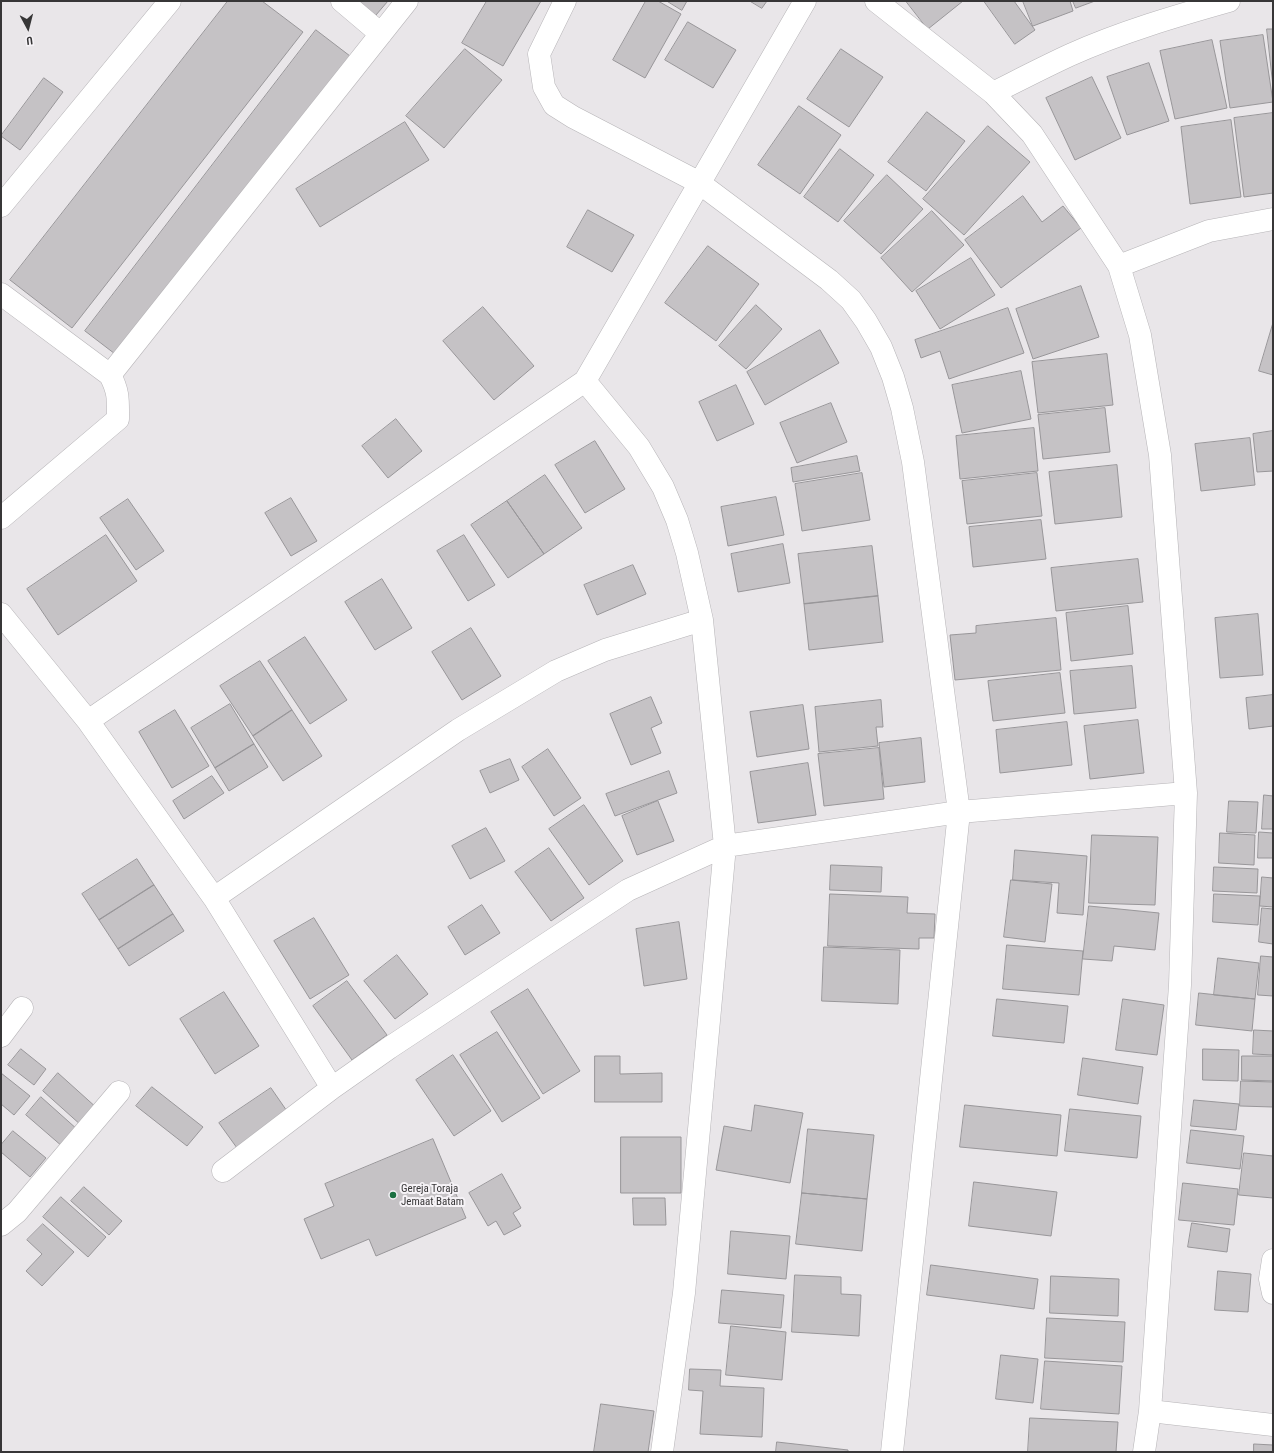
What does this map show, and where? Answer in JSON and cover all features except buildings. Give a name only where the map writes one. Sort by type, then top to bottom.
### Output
[{"type":"street","points":[[1,206],[170,1]]},
{"type":"street","points":[[342,1],[381,34]]},
{"type":"street","points":[[110,375],[407,1]]},
{"type":"street","points":[[565,1],[539,54],[544,87],[554,106],[698,182],[829,280],[851,300],[866,321],[881,347],[893,377],[902,408],[913,462],[959,812],[892,1452]]},
{"type":"street","points":[[88,721],[585,381],[698,182],[805,1]]},
{"type":"street","points":[[876,1],[993,93],[1032,134],[1119,266],[1140,335],[1160,455],[1186,793],[1180,984],[1150,1411],[1144,1452]]},
{"type":"street","points":[[993,93],[1071,55],[1122,35],[1178,15],[1230,1]]},
{"type":"street","points":[[1119,266],[1209,231],[1273,219]]},
{"type":"street","points":[[1,294],[110,375],[117,389],[118,419],[1,518]]},
{"type":"street","points":[[585,381],[639,447],[663,487],[677,520],[687,553],[702,620],[724,846],[684,1293],[662,1452]]},
{"type":"street","points":[[1,614],[88,721],[214,898],[332,1088]]},
{"type":"street","points":[[214,898],[458,730],[556,671],[605,650],[702,620]]},
{"type":"street","points":[[223,1171],[332,1088],[389,1048],[628,890],[724,846],[959,812],[1186,793]]},
{"type":"street","points":[[1,1036],[22,1008]]},
{"type":"street","points":[[1,1226],[18,1212],[119,1092]]},
{"type":"street","points":[[1273,1260],[1270,1279],[1273,1293]]},
{"type":"street","points":[[1150,1411],[1273,1425]]},
{"type":"place","name":"Gereja Toraja Jemaat Batam","points":[[393,1195]]}]
